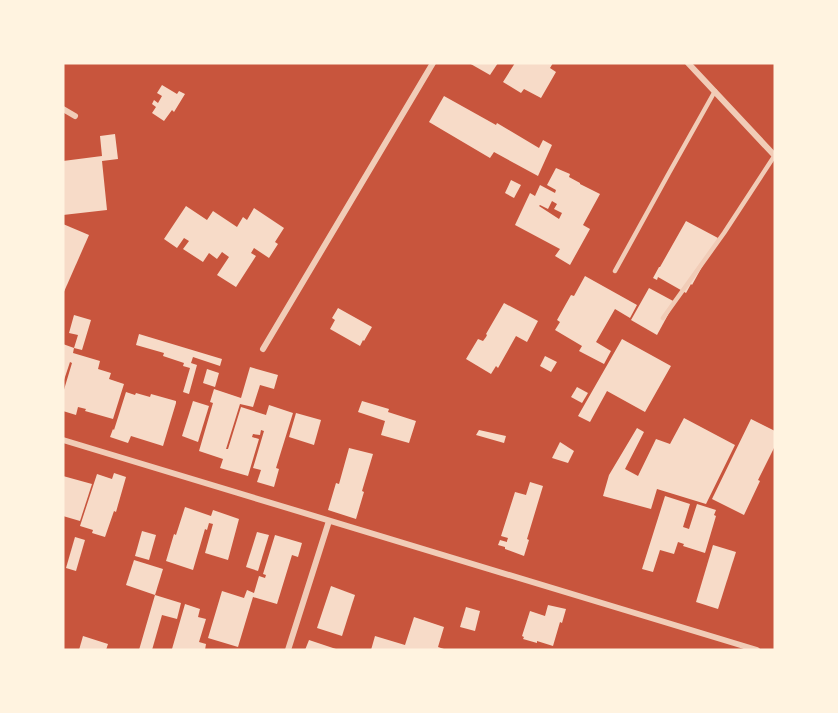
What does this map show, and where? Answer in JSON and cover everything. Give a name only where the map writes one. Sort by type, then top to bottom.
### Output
[{"type":"street","points":[[263,349],[433,63]]},
{"type":"street","points":[[688,63],[775,155]]},
{"type":"street","points":[[63,109],[75,117]]},
{"type":"street","points":[[63,440],[757,650]]},
{"type":"street","points":[[288,650],[329,521]]},
{"type":"lane","points":[[615,271],[716,91]]},
{"type":"lane","points":[[663,318],[724,233],[775,155]]},
{"type":"building","points":[[469,63],[498,63],[490,75]]},
{"type":"building","points":[[515,63],[553,63],[550,68],[556,72],[541,98],[524,89],[521,93],[503,82]]},
{"type":"building","points":[[162,85],[177,94],[179,91],[185,94],[174,112],[172,110],[164,121],[152,113],[156,107],[152,104],[154,100],[158,103],[162,96],[157,93]]},
{"type":"building","points":[[444,96],[539,148],[543,140],[552,145],[538,176],[494,152],[490,158],[429,122]]},
{"type":"building","points":[[115,134],[118,159],[102,161],[107,210],[63,215],[63,161],[102,156],[100,136]]},
{"type":"building","points":[[556,168],[570,174],[569,177],[600,194],[583,225],[590,229],[570,265],[555,256],[560,249],[515,225],[530,193],[535,196],[540,185],[555,193],[556,190],[547,185]],"holes":[[[552,201],[557,204],[554,209],[562,213],[559,219],[539,206],[548,209]]]},
{"type":"building","points":[[511,180],[521,185],[514,198],[505,193]]},
{"type":"building","points":[[186,206],[207,220],[213,211],[237,227],[243,217],[247,220],[254,208],[284,228],[269,258],[254,248],[251,253],[256,256],[236,287],[217,275],[229,257],[222,252],[217,259],[209,253],[203,262],[183,249],[189,241],[184,238],[177,248],[164,239]]},
{"type":"building","points":[[686,221],[718,238],[686,293],[658,277],[657,280],[653,278]]},
{"type":"building","points":[[63,224],[89,235],[63,294]]},
{"type":"building","points":[[585,276],[637,305],[630,318],[615,309],[596,342],[611,351],[604,364],[579,351],[582,346],[555,330],[560,322],[557,320]]},
{"type":"building","points":[[649,288],[675,302],[657,335],[631,320]]},
{"type":"building","points":[[504,303],[538,321],[527,342],[516,336],[498,368],[496,366],[491,374],[466,359],[478,339],[483,341],[486,337]]},
{"type":"building","points":[[338,308],[372,327],[360,346],[330,329],[335,320],[332,318]]},
{"type":"building","points":[[74,315],[91,320],[82,350],[74,348],[78,335],[69,333]]},
{"type":"building","points":[[139,334],[222,359],[220,366],[193,357],[191,363],[197,365],[189,394],[183,392],[190,368],[183,366],[184,363],[163,356],[164,353],[136,345]]},
{"type":"building","points":[[622,339],[671,366],[645,412],[607,391],[590,422],[578,416]]},
{"type":"building","points":[[63,344],[74,348],[73,353],[100,361],[98,369],[111,373],[109,379],[124,384],[113,419],[78,407],[76,415],[63,411],[63,393],[72,363],[70,362],[63,383]]},
{"type":"building","points":[[545,356],[557,362],[551,372],[540,366]]},
{"type":"building","points":[[250,367],[278,375],[274,389],[260,385],[253,407],[240,404],[226,449],[228,449],[241,407],[266,415],[269,405],[293,413],[276,468],[279,469],[274,487],[257,482],[261,470],[253,468],[264,431],[261,430],[260,435],[253,434],[252,437],[259,439],[248,476],[220,468],[223,459],[199,451],[213,403],[210,402],[214,389],[241,398]]},
{"type":"building","points":[[207,369],[219,373],[215,387],[203,383]]},
{"type":"building","points":[[577,387],[588,393],[582,403],[571,397]]},
{"type":"building","points":[[126,392],[150,397],[151,394],[176,401],[163,446],[131,436],[128,443],[110,437]]},
{"type":"building","points":[[193,401],[209,406],[198,442],[182,436]]},
{"type":"building","points":[[362,401],[389,409],[388,412],[416,421],[409,443],[381,435],[385,421],[358,412]]},
{"type":"building","points":[[296,413],[321,420],[314,445],[289,437]]},
{"type":"building","points":[[684,418],[735,445],[706,504],[657,489],[651,509],[603,496],[609,475],[637,428],[644,432],[625,469],[638,476],[656,439],[670,444]]},
{"type":"building","points":[[751,419],[775,431],[775,446],[744,515],[712,499]]},
{"type":"building","points":[[479,430],[506,436],[504,443],[476,435]]},
{"type":"building","points":[[560,442],[574,451],[568,463],[552,458]]},
{"type":"building","points":[[349,448],[373,454],[356,519],[328,510],[336,483],[339,484]]},
{"type":"building","points":[[114,473],[126,477],[116,512],[114,511],[105,537],[80,526],[97,474],[112,479]]},
{"type":"building","points":[[63,476],[92,484],[80,521],[63,516]]},
{"type":"building","points":[[530,482],[543,486],[524,556],[498,545],[500,540],[507,542],[508,538],[501,536],[515,492],[526,495]]},
{"type":"building","points":[[665,496],[690,504],[683,527],[689,529],[697,504],[716,510],[714,515],[716,516],[705,553],[683,546],[684,544],[678,542],[674,554],[660,550],[653,572],[642,569]]},
{"type":"building","points":[[185,507],[211,516],[213,510],[239,519],[228,560],[205,553],[213,524],[209,523],[207,530],[205,529],[193,570],[166,561]]},
{"type":"building","points":[[142,531],[156,535],[149,560],[135,556]]},
{"type":"building","points":[[257,532],[269,535],[258,571],[246,567]]},
{"type":"building","points":[[275,535],[302,543],[298,557],[292,555],[277,604],[253,597],[238,647],[208,638],[222,591],[244,598],[247,590],[254,593],[259,576],[265,578],[266,575],[263,574]]},
{"type":"building","points":[[75,537],[85,540],[76,571],[66,568]]},
{"type":"building","points":[[713,545],[736,552],[718,609],[696,602]]},
{"type":"building","points":[[134,560],[163,569],[155,595],[126,585]]},
{"type":"building","points":[[331,586],[355,595],[342,636],[317,628]]},
{"type":"building","points":[[155,595],[181,603],[177,619],[162,615],[152,650],[139,650]]},
{"type":"building","points":[[185,604],[200,609],[198,617],[206,619],[199,642],[206,644],[205,650],[172,649]]},
{"type":"building","points":[[548,605],[566,609],[553,646],[523,639],[530,611],[545,616]]},
{"type":"building","points":[[466,607],[480,611],[475,631],[460,627]]},
{"type":"building","points":[[414,617],[444,627],[438,647],[447,650],[371,650],[375,636],[405,645]]},
{"type":"building","points":[[83,636],[108,644],[106,650],[79,650]]},
{"type":"building","points":[[309,640],[339,650],[305,650]]}]
